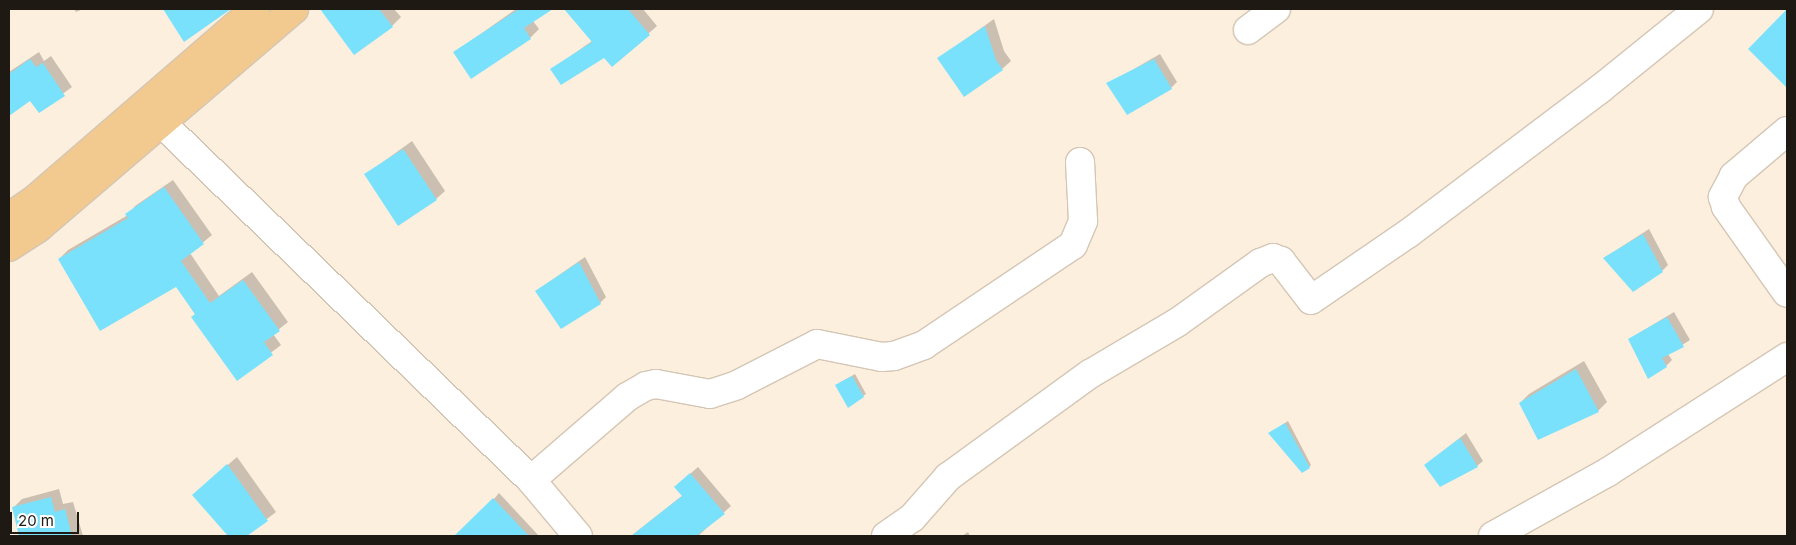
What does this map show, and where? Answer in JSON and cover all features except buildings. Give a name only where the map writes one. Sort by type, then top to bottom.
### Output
[{"type":"main road","points":[[9,247],[38,228],[255,9]]},
{"type":"main road","points":[[9,217],[294,9]]},
{"type":"street","points":[[1248,30],[1276,9]]},
{"type":"street","points":[[886,536],[912,518],[948,477],[1090,374],[1178,322],[1260,263],[1273,258],[1280,262],[1311,300],[1409,233],[1600,89],[1699,9]]},
{"type":"street","points":[[151,113],[531,480],[578,536]]},
{"type":"street","points":[[1787,131],[1734,176],[1723,197],[1726,207],[1787,292]]},
{"type":"street","points":[[531,480],[627,397],[646,386],[656,384],[710,394],[737,385],[817,344],[882,357],[894,356],[924,345],[1072,245],[1083,221],[1080,162]]},
{"type":"street","points":[[1493,536],[1608,472],[1787,357]]}]
